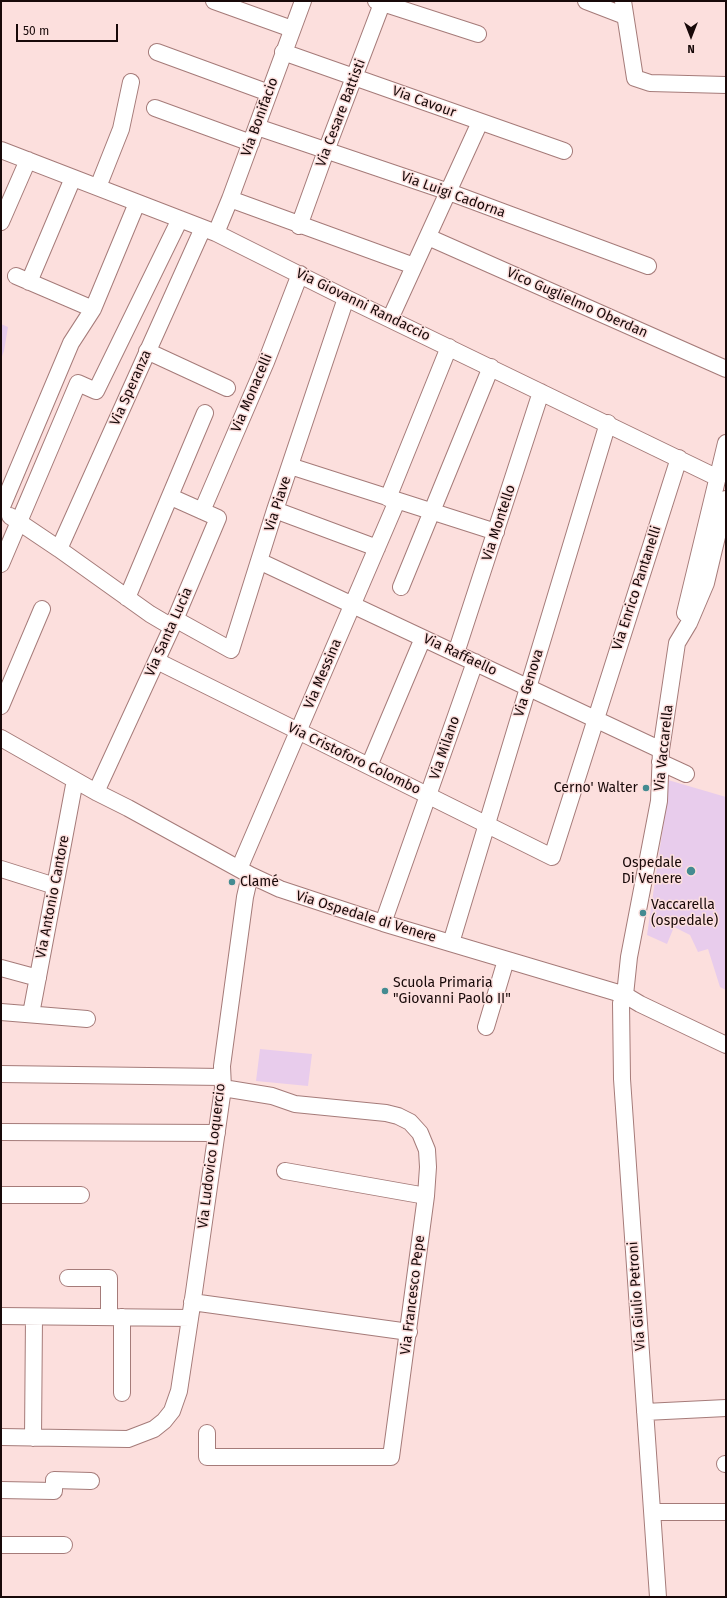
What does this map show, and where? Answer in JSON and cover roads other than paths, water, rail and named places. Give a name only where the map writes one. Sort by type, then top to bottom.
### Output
[{"type":"street","points":[[214,1],[292,29]]},
{"type":"street","name":"Via Bonifacio","points":[[210,230],[230,199],[303,1]]},
{"type":"street","points":[[586,1],[624,8],[635,78],[650,83],[726,85]]},
{"type":"street","points":[[380,2],[478,34]]},
{"type":"street","name":"Via Cesare Battisti","points":[[299,226],[354,78],[380,2]]},
{"type":"street","points":[[157,52],[269,93]]},
{"type":"street","name":"Via Cavour","points":[[284,52],[354,78],[564,150]]},
{"type":"street","points":[[98,187],[121,128],[131,82]]},
{"type":"street","points":[[155,108],[251,143]]},
{"type":"street","points":[[390,319],[480,122]]},
{"type":"street","name":"Via Luigi Cadorna","points":[[257,127],[449,192],[648,266]]},
{"type":"street","name":"Via Giovanni Randaccio","points":[[1,150],[210,230],[346,298],[608,423],[718,478]]},
{"type":"street","points":[[1,222],[28,160]]},
{"type":"street","points":[[73,178],[23,279],[93,309]]},
{"type":"street","points":[[230,199],[299,226],[414,266]]},
{"type":"street","points":[[137,203],[93,309],[72,343],[1,510],[59,549],[150,614],[174,623]]},
{"type":"street","points":[[1,564],[78,383],[96,391],[180,219]]},
{"type":"street","name":"Via Speranza","points":[[59,549],[147,351],[210,230]]},
{"type":"street","name":"Vico Guglielmo Oberdan","points":[[428,237],[726,369]]},
{"type":"street","name":"Via Monacelli","points":[[202,511],[266,362],[300,274]]},
{"type":"street","name":"Via Piave","points":[[174,623],[231,650],[275,510],[346,298]]},
{"type":"street","name":"Via Messina","points":[[244,872],[298,732],[377,548],[392,499],[449,348]]},
{"type":"street","points":[[147,351],[227,388]]},
{"type":"street","points":[[401,587],[491,367]]},
{"type":"street","name":"Via Montello","points":[[456,653],[541,392]]},
{"type":"street","points":[[127,598],[171,497],[205,413]]},
{"type":"street","name":"Via Genova","points":[[451,943],[608,423]]},
{"type":"street","name":"Via Vaccarella","points":[[625,995],[629,958],[659,801],[661,756],[678,643],[726,443]]},
{"type":"street","name":"Via Enrico Pantanelli","points":[[552,857],[679,458]]},
{"type":"street","points":[[290,466],[496,532]]},
{"type":"street","name":"Via Santa Lucia","points":[[96,792],[174,623],[218,518],[171,497]]},
{"type":"street","name":"Via Vaccarella","points":[[678,643],[689,623],[706,584],[726,499]]},
{"type":"street","points":[[275,510],[377,548]]},
{"type":"street","name":"Via Raffaello","points":[[259,561],[352,606],[595,718],[661,756],[686,774]]},
{"type":"street","points":[[1,706],[42,609]]},
{"type":"street","points":[[369,766],[423,638]]},
{"type":"street","name":"Via Cristoforo Colombo","points":[[157,660],[298,732],[552,857]]},
{"type":"street","name":"Via Milano","points":[[383,924],[475,662]]},
{"type":"street","name":"Via Ospedale di Venere","points":[[1,738],[96,792],[244,872],[280,889],[383,924],[625,995],[646,1007],[726,1045]]},
{"type":"street","name":"Via Antonio Cantore","points":[[31,1014],[75,780]]},
{"type":"street","points":[[1,869],[55,886]]},
{"type":"street","name":"Via Ludovico Loquercio","points":[[33,1438],[128,1439],[154,1429],[172,1411],[179,1391],[217,1133],[222,1083],[222,1066],[244,905],[244,872]]},
{"type":"street","points":[[486,1027],[506,960]]},
{"type":"street","points":[[1,968],[38,978]]},
{"type":"street","name":"Via Giulio Petroni","points":[[625,995],[620,1003],[622,1079],[658,1597]]},
{"type":"street","points":[[1,1012],[87,1019]]},
{"type":"street","name":"Via Francesco Pepe","points":[[1,1074],[222,1083],[272,1096],[295,1104],[386,1113],[404,1118],[416,1127],[420,1133],[427,1150],[428,1167],[426,1196],[391,1457],[207,1457],[207,1434]]},
{"type":"street","points":[[1,1132],[217,1133]]},
{"type":"street","points":[[285,1171],[426,1196]]},
{"type":"street","points":[[1,1195],[81,1195]]},
{"type":"street","points":[[68,1278],[109,1278],[115,1317],[122,1393]]},
{"type":"street","points":[[1,1316],[115,1317],[191,1310],[408,1332]]},
{"type":"street","points":[[1,1437],[33,1438],[34,1317]]},
{"type":"street","points":[[645,1412],[726,1408]]},
{"type":"street","points":[[1,1490],[54,1491],[54,1480],[91,1481]]},
{"type":"street","points":[[653,1512],[726,1512]]},
{"type":"street","points":[[1,1545],[64,1545]]},
{"type":"place","name":"Cerno' Walter","points":[[646,788]]},
{"type":"place","name":"Ospedale Di Venere","points":[[691,871]]},
{"type":"place","name":"Clamé","points":[[232,882]]},
{"type":"place","name":"Vaccarella (ospedale)","points":[[643,913]]},
{"type":"place","name":"Scuola Primaria \"Giovanni Paolo II\"","points":[[385,991]]}]
